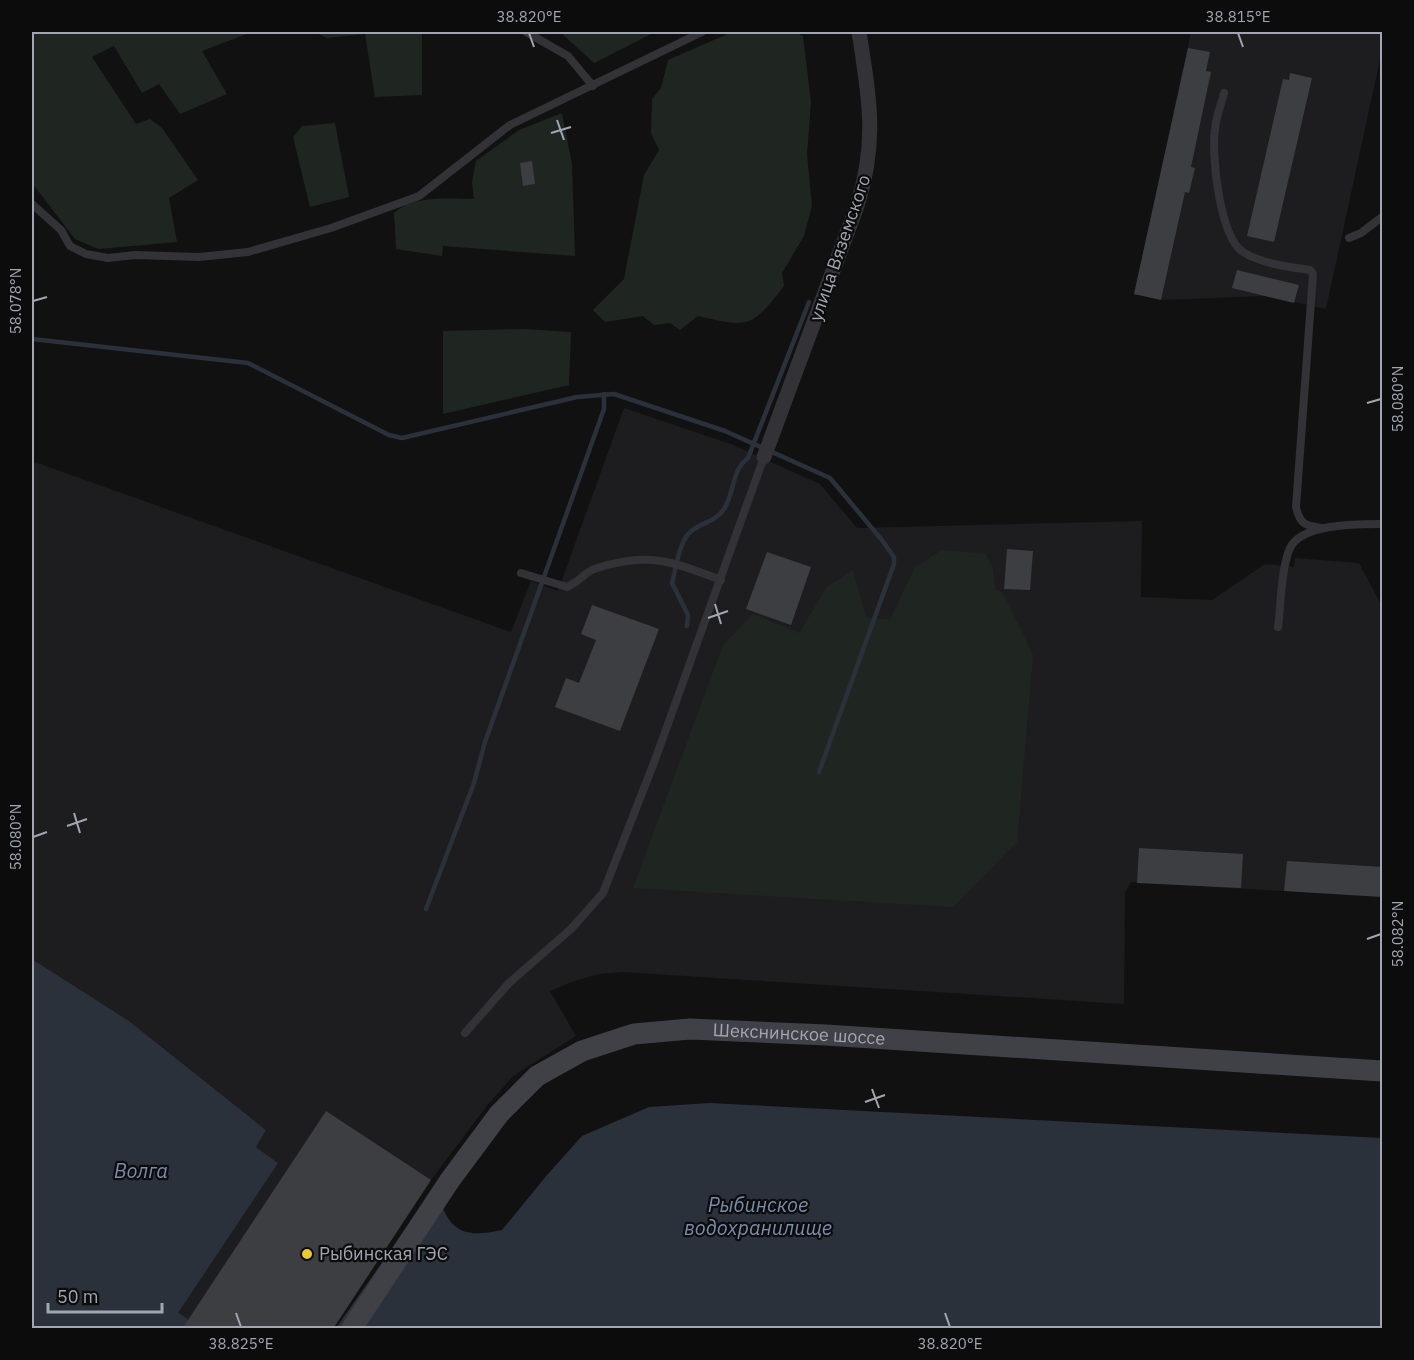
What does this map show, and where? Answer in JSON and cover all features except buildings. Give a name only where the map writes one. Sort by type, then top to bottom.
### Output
[{"type":"main road","name":"Шекснинское шоссе","points":[[352,1329],[450,1180],[499,1114],[537,1077],[582,1051],[634,1034],[690,1029],[826,1035],[1383,1071]]},
{"type":"street","name":"улица Вяземского","points":[[764,457],[857,206],[867,171],[872,143],[870,109],[859,32]]},
{"type":"lane","points":[[526,32],[568,56],[593,86]]},
{"type":"lane","points":[[32,204],[62,230],[70,246],[86,254],[108,258],[135,255],[199,257],[248,252],[331,228],[419,196],[510,125],[702,32]]},
{"type":"lane","points":[[1224,93],[1215,128],[1214,147],[1225,226],[1230,238],[1242,252],[1260,260],[1310,270],[1313,274],[1296,507],[1299,519],[1304,525],[1323,528],[1383,524]]},
{"type":"lane","points":[[1349,238],[1361,233],[1383,217]]},
{"type":"lane","points":[[465,1033],[509,982],[572,929],[603,893],[721,580],[764,457]]},
{"type":"lane","points":[[1278,627],[1291,547],[1304,534],[1323,528]]},
{"type":"lane","points":[[521,573],[567,587],[593,570],[656,559],[672,562],[721,580]]},
{"type":"shaded area","points":[[32,32],[252,32],[202,51],[227,94],[180,114],[159,84],[142,93],[114,46],[92,57],[136,124],[150,119],[162,128],[198,180],[169,198],[177,242],[98,249],[75,239],[32,183]]},
{"type":"shaded area","points":[[314,32],[422,32],[422,95],[375,97],[365,34],[327,38]]},
{"type":"shaded area","points":[[560,32],[655,32],[594,63]]},
{"type":"shaded area","points":[[732,32],[796,32],[803,36],[811,102],[807,154],[812,206],[804,236],[782,273],[784,286],[756,317],[739,323],[698,316],[680,330],[670,323],[654,325],[643,316],[605,322],[593,310],[624,279],[644,175],[659,150],[651,133],[652,99],[661,88],[668,60]]},
{"type":"shaded area","points":[[1191,32],[1382,32],[1382,50],[1326,309],[1266,296],[1161,300],[1134,294]]},
{"type":"shaded area","points":[[562,113],[572,164],[575,256],[443,246],[442,256],[396,249],[394,213],[402,207],[422,201],[474,199],[472,182],[476,161],[519,130]]},
{"type":"shaded area","points":[[335,123],[349,197],[310,207],[293,137],[302,126]]},
{"type":"shaded area","points":[[524,329],[571,332],[569,385],[443,414],[443,331]]},
{"type":"shaded area","points":[[624,408],[731,444],[820,484],[857,528],[1142,521],[1141,597],[1212,600],[1265,564],[1294,567],[1295,558],[1359,563],[1382,606],[1382,897],[1131,882],[1125,893],[1124,1004],[623,972],[598,974],[572,982],[550,991],[576,1036],[513,1076],[486,1107],[431,1180],[333,1328],[168,1328],[278,1163],[256,1147],[266,1130],[129,1021],[32,959],[32,461],[511,632],[531,581],[558,591]]},
{"type":"shaded area","points":[[942,550],[986,554],[993,569],[995,589],[1003,593],[1033,655],[1017,842],[953,907],[633,888],[723,645],[753,614],[799,633],[827,587],[853,570],[866,617],[890,620],[915,567]]},
{"type":"water","name":"Волга","points":[[32,959],[129,1021],[266,1130],[256,1147],[278,1163],[168,1328],[32,1328]]},
{"type":"water","name":"Рыбинское водохранилище","points":[[709,1103],[1382,1138],[1382,1328],[336,1328],[425,1201],[440,1201],[450,1221],[463,1231],[480,1233],[502,1230],[582,1136],[649,1107]]},
{"type":"waterway","points":[[687,626],[688,615],[672,583],[680,550],[689,533],[717,517],[724,509],[736,475],[748,458],[809,302]]},
{"type":"waterway","points":[[32,339],[248,363],[389,435],[402,438],[577,397],[614,394],[725,431],[830,478],[881,539],[894,557],[894,564],[819,772]]},
{"type":"waterway","points":[[426,909],[474,783],[485,742],[604,409],[604,394]]},
{"type":"waterway","points":[[141,1304],[177,1328]]},
{"type":"place","name":"Рыбинская ГЭС","points":[[307,1254]]}]
